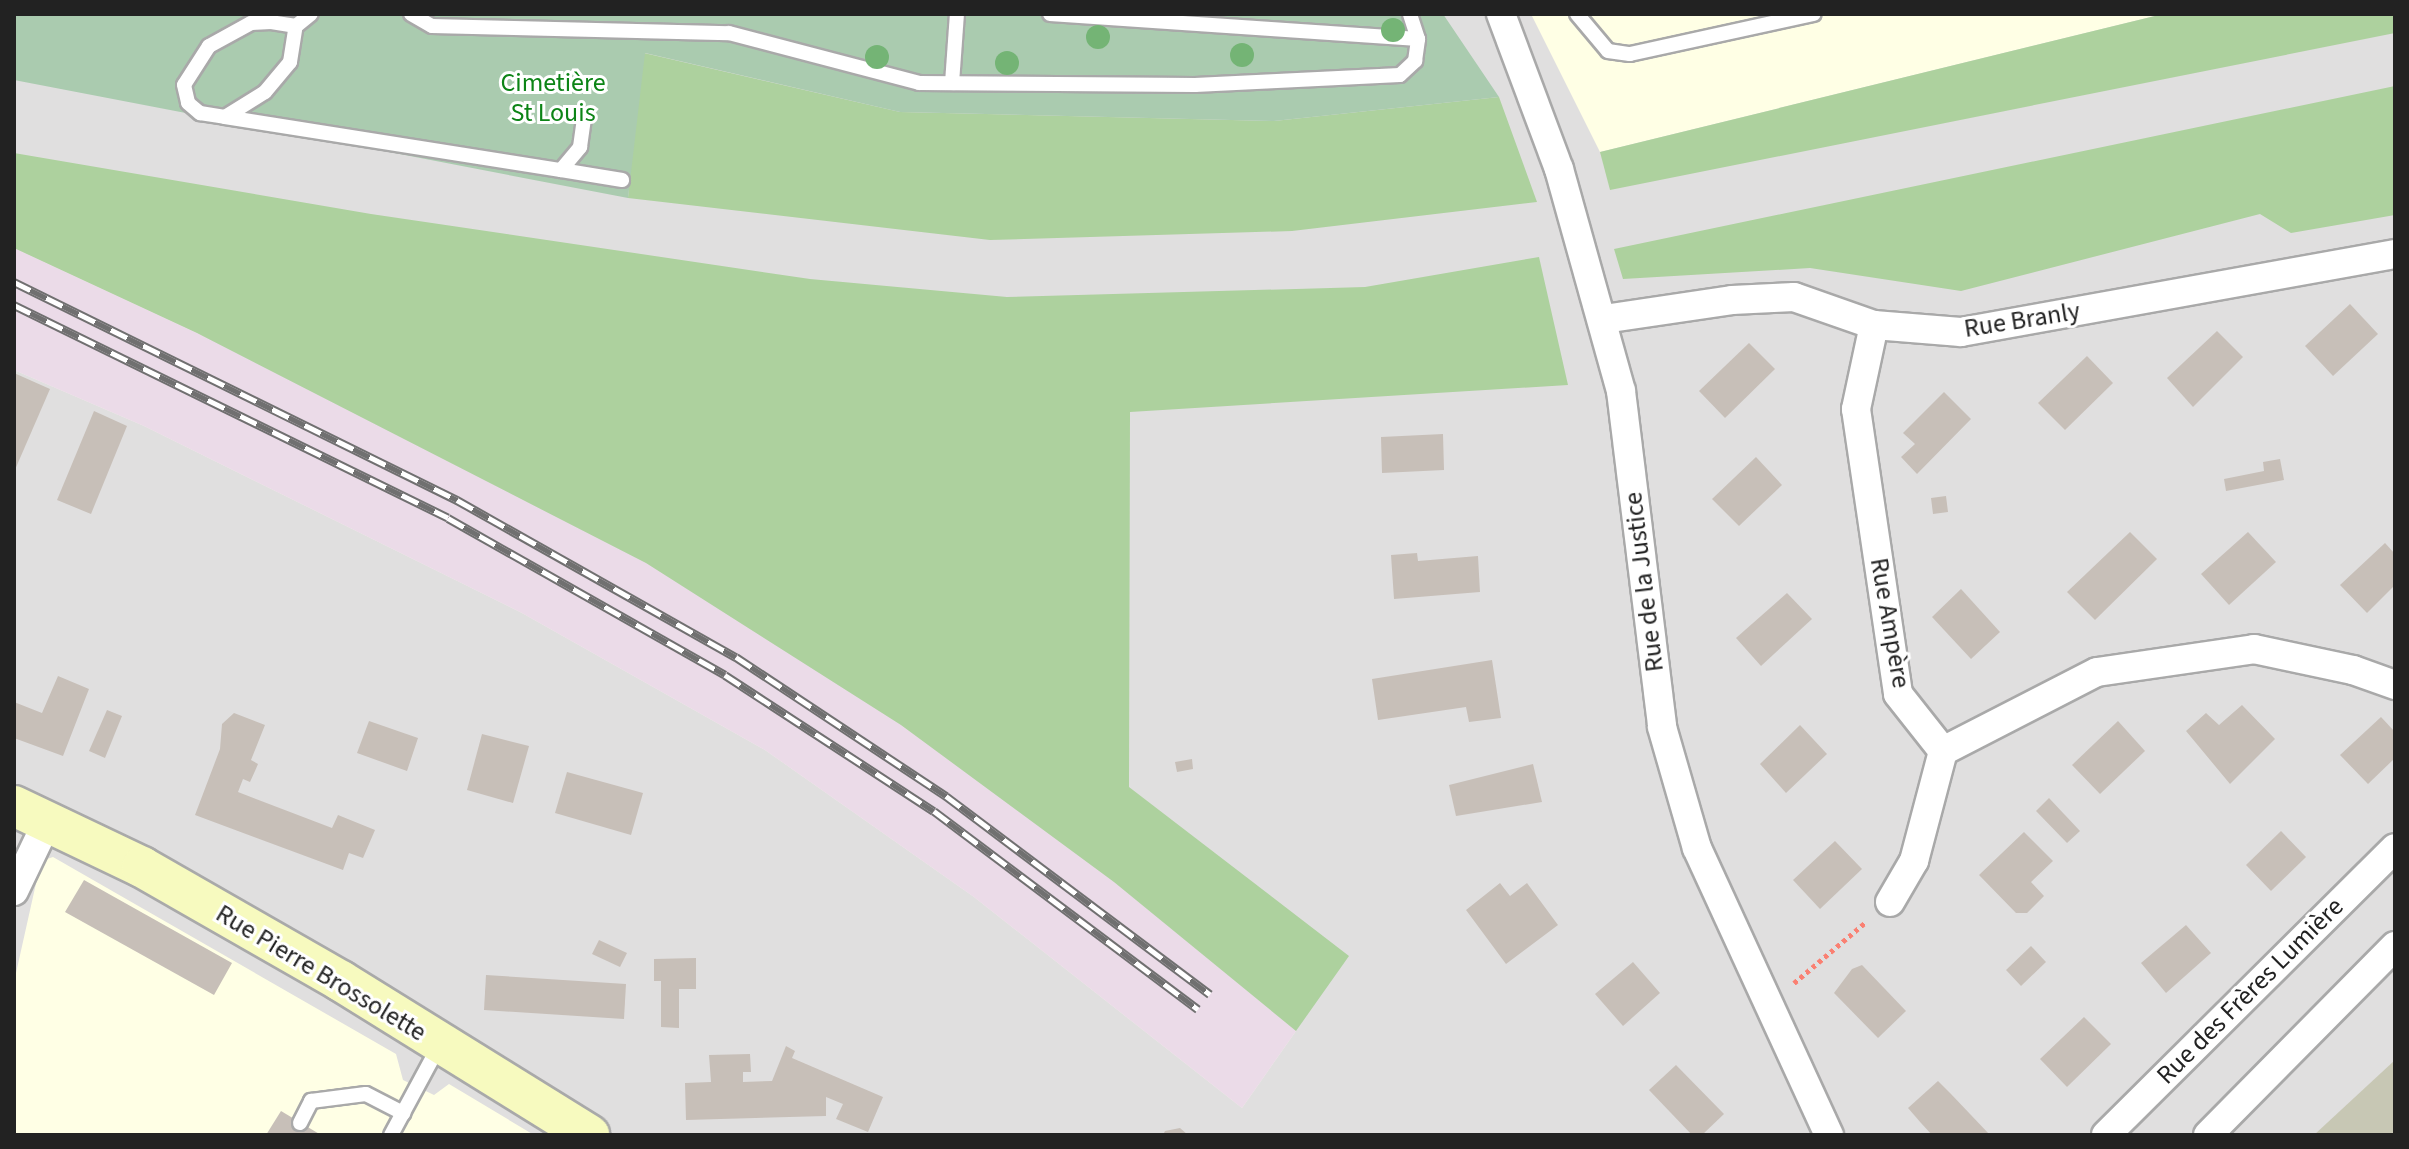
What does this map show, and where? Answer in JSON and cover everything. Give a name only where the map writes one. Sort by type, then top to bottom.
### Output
[{"type":"main road","name":"Rue Pierre Brossolette","points":[[31,813],[142,867],[589,1135]]},
{"type":"street","name":"Rue de la Justice","points":[[1501,14],[1559,169],[1604,319],[1621,391],[1662,727],[1697,848],[1766,1007],[1829,1135]]},
{"type":"street","name":"Rue Branly","points":[[1604,319],[1732,300],[1794,297],[1874,325],[1961,332],[2395,254]]},
{"type":"street","name":"Rue Ampère","points":[[1874,325],[1856,409],[1898,694],[1943,751]]},
{"type":"street","points":[[1890,902],[1914,861],[1943,751],[2097,672],[2254,649],[2353,670],[2395,685]]},
{"type":"street","name":"Rue Pierre Brossolette","points":[[17,875],[31,813]]},
{"type":"street","name":"Rue des Frères Lumière","points":[[2106,1135],[2395,848]]},
{"type":"street","points":[[2208,1135],[2395,946]]},
{"type":"lane","points":[[225,117],[280,76],[290,62],[296,26],[311,14]]},
{"type":"lane","points":[[411,14],[433,20],[520,21],[729,33],[919,83],[1195,85],[1400,75],[1415,61],[1418,39],[1410,14]]},
{"type":"lane","points":[[682,31],[683,14]]},
{"type":"lane","points":[[952,83],[957,14]]},
{"type":"lane","points":[[1050,14],[1418,39]]},
{"type":"lane","points":[[1577,14],[1608,51],[1630,54],[1814,14]]},
{"type":"lane","points":[[296,26],[251,23],[209,46],[184,85],[188,103],[200,113],[622,180]]},
{"type":"lane","points":[[561,170],[580,147],[584,118]]},
{"type":"lane","points":[[391,1135],[441,1044]]},
{"type":"lane","points":[[300,1123],[311,1101],[366,1094],[403,1113]]},
{"type":"path","points":[[1766,1007],[1890,902]]},
{"type":"shaded area","points":[[14,14],[2395,14],[2395,1135],[14,1135],[14,370],[144,426],[522,613],[765,750],[974,897],[1242,1108],[1296,1031],[197,333],[14,248]]},
{"type":"shaded area","points":[[1531,14],[2163,14],[1600,152]]},
{"type":"shaded area","points":[[14,248],[197,333],[646,563],[901,725],[1114,882],[1296,1031],[1242,1108],[974,897],[765,750],[522,613],[144,426],[14,370]]},
{"type":"shaded area","points":[[53,857],[396,1054],[403,1080],[434,1095],[449,1084],[534,1135],[14,1135],[14,982],[41,861]]},
{"type":"shaded area","points":[[2395,1060],[2395,1135],[2314,1135]]},
{"type":"green space","name":"Cimetière St Louis","points":[[14,14],[1443,14],[1499,97],[1274,121],[900,112],[645,53],[628,198],[14,80]]},
{"type":"green space","points":[[371,14],[644,53],[900,112],[1274,121],[1499,97],[1537,202],[1292,231],[990,240],[628,198],[631,163]]},
{"type":"green space","points":[[2163,14],[2395,14],[2395,33],[1610,190],[1600,152]]},
{"type":"green space","points":[[2395,86],[2395,215],[2291,233],[2260,214],[1961,291],[1810,268],[1623,279],[1614,249]]},
{"type":"green space","points":[[14,153],[371,214],[810,279],[1007,297],[1365,287],[1539,257],[1568,385],[1130,412],[1129,787],[1349,956],[1296,1031],[1114,882],[901,725],[646,563],[197,333],[14,248]]},
{"type":"building","points":[[2350,304],[2378,334],[2333,376],[2305,346]]},
{"type":"building","points":[[2217,331],[2243,357],[2193,407],[2167,378]]},
{"type":"building","points":[[1749,343],[1775,369],[1725,418],[1699,391]]},
{"type":"building","points":[[2087,356],[2113,383],[2065,430],[2038,403]]},
{"type":"building","points":[[14,373],[50,389],[14,472]]},
{"type":"building","points":[[1944,392],[1971,419],[1917,474],[1901,457],[1915,444],[1903,433]]},
{"type":"building","points":[[94,411],[127,426],[91,514],[57,500]]},
{"type":"building","points":[[1443,434],[1444,470],[1382,473],[1381,437]]},
{"type":"building","points":[[1756,457],[1782,485],[1739,526],[1712,499]]},
{"type":"building","points":[[2280,459],[2284,480],[2226,491],[2224,479],[2264,471],[2263,462]]},
{"type":"building","points":[[1946,496],[1948,512],[1933,514],[1931,498]]},
{"type":"building","points":[[2130,532],[2157,559],[2095,620],[2067,592]]},
{"type":"building","points":[[2248,532],[2276,562],[2229,605],[2201,574]]},
{"type":"building","points":[[2385,543],[2395,554],[2395,585],[2367,613],[2340,585]]},
{"type":"building","points":[[1417,553],[1418,561],[1478,556],[1480,592],[1394,599],[1391,555]]},
{"type":"building","points":[[1961,589],[2000,632],[1971,659],[1932,617]]},
{"type":"building","points":[[1787,593],[1812,619],[1761,666],[1736,638]]},
{"type":"building","points":[[1492,660],[1501,718],[1469,722],[1466,707],[1378,720],[1372,679]]},
{"type":"building","points":[[58,676],[89,689],[63,756],[14,738],[14,702],[42,713]]},
{"type":"building","points":[[2242,705],[2275,739],[2230,784],[2186,731],[2206,713],[2219,725]]},
{"type":"building","points":[[107,710],[122,716],[105,758],[89,751]]},
{"type":"building","points":[[234,713],[265,725],[251,760],[258,764],[250,782],[243,779],[238,792],[332,828],[338,815],[375,830],[363,858],[349,853],[343,870],[195,815],[220,749],[222,724]]},
{"type":"building","points":[[2381,717],[2395,732],[2395,758],[2368,784],[2340,755]]},
{"type":"building","points":[[369,721],[418,738],[407,771],[357,753]]},
{"type":"building","points":[[2118,721],[2145,751],[2100,794],[2072,765]]},
{"type":"building","points":[[1800,725],[1827,754],[1786,793],[1760,764]]},
{"type":"building","points":[[482,734],[529,746],[513,803],[467,790]]},
{"type":"building","points":[[1192,759],[1193,769],[1177,772],[1175,762]]},
{"type":"building","points":[[1533,764],[1542,802],[1456,816],[1449,785]]},
{"type":"building","points":[[567,772],[643,793],[631,835],[555,813]]},
{"type":"building","points":[[2049,798],[2080,831],[2067,843],[2036,811]]},
{"type":"building","points":[[2281,831],[2306,857],[2271,891],[2246,865]]},
{"type":"building","points":[[2024,832],[2053,861],[2031,882],[2044,896],[2027,913],[2016,913],[1979,875]]},
{"type":"building","points":[[1835,841],[1862,869],[1820,909],[1793,880]]},
{"type":"building","points":[[84,880],[232,963],[214,995],[65,912]]},
{"type":"building","points":[[1500,883],[1510,896],[1527,883],[1558,925],[1506,964],[1466,910]]},
{"type":"building","points":[[2186,925],[2211,953],[2166,993],[2141,963]]},
{"type":"building","points":[[599,940],[627,953],[620,967],[592,954]]},
{"type":"building","points":[[2031,946],[2046,962],[2021,986],[2006,970]]},
{"type":"building","points":[[696,958],[696,989],[679,989],[679,1028],[661,1027],[661,981],[654,981],[654,959]]},
{"type":"building","points":[[1633,962],[1660,993],[1623,1026],[1595,994]]},
{"type":"building","points":[[1862,965],[1906,1011],[1878,1038],[1834,993],[1852,969]]},
{"type":"building","points":[[486,975],[626,984],[624,1019],[484,1010]]},
{"type":"building","points":[[2084,1017],[2111,1044],[2067,1087],[2040,1059]]},
{"type":"building","points":[[786,1046],[795,1051],[792,1058],[883,1097],[868,1132],[836,1119],[843,1104],[826,1097],[826,1116],[686,1120],[685,1083],[711,1082],[709,1055],[750,1054],[751,1072],[743,1072],[743,1082],[772,1081]]},
{"type":"building","points":[[1676,1065],[1724,1114],[1702,1135],[1692,1135],[1649,1090]]},
{"type":"building","points":[[1938,1081],[1990,1135],[1932,1135],[1908,1108]]},
{"type":"building","points":[[281,1111],[321,1135],[266,1135]]},
{"type":"building","points":[[1180,1128],[1188,1135],[1163,1135],[1165,1131]]},
{"type":"railway","points":[[14,282],[457,500],[736,657],[946,796],[1210,994]]},
{"type":"railway","points":[[14,305],[448,518],[725,675],[934,811],[1198,1009]]}]
